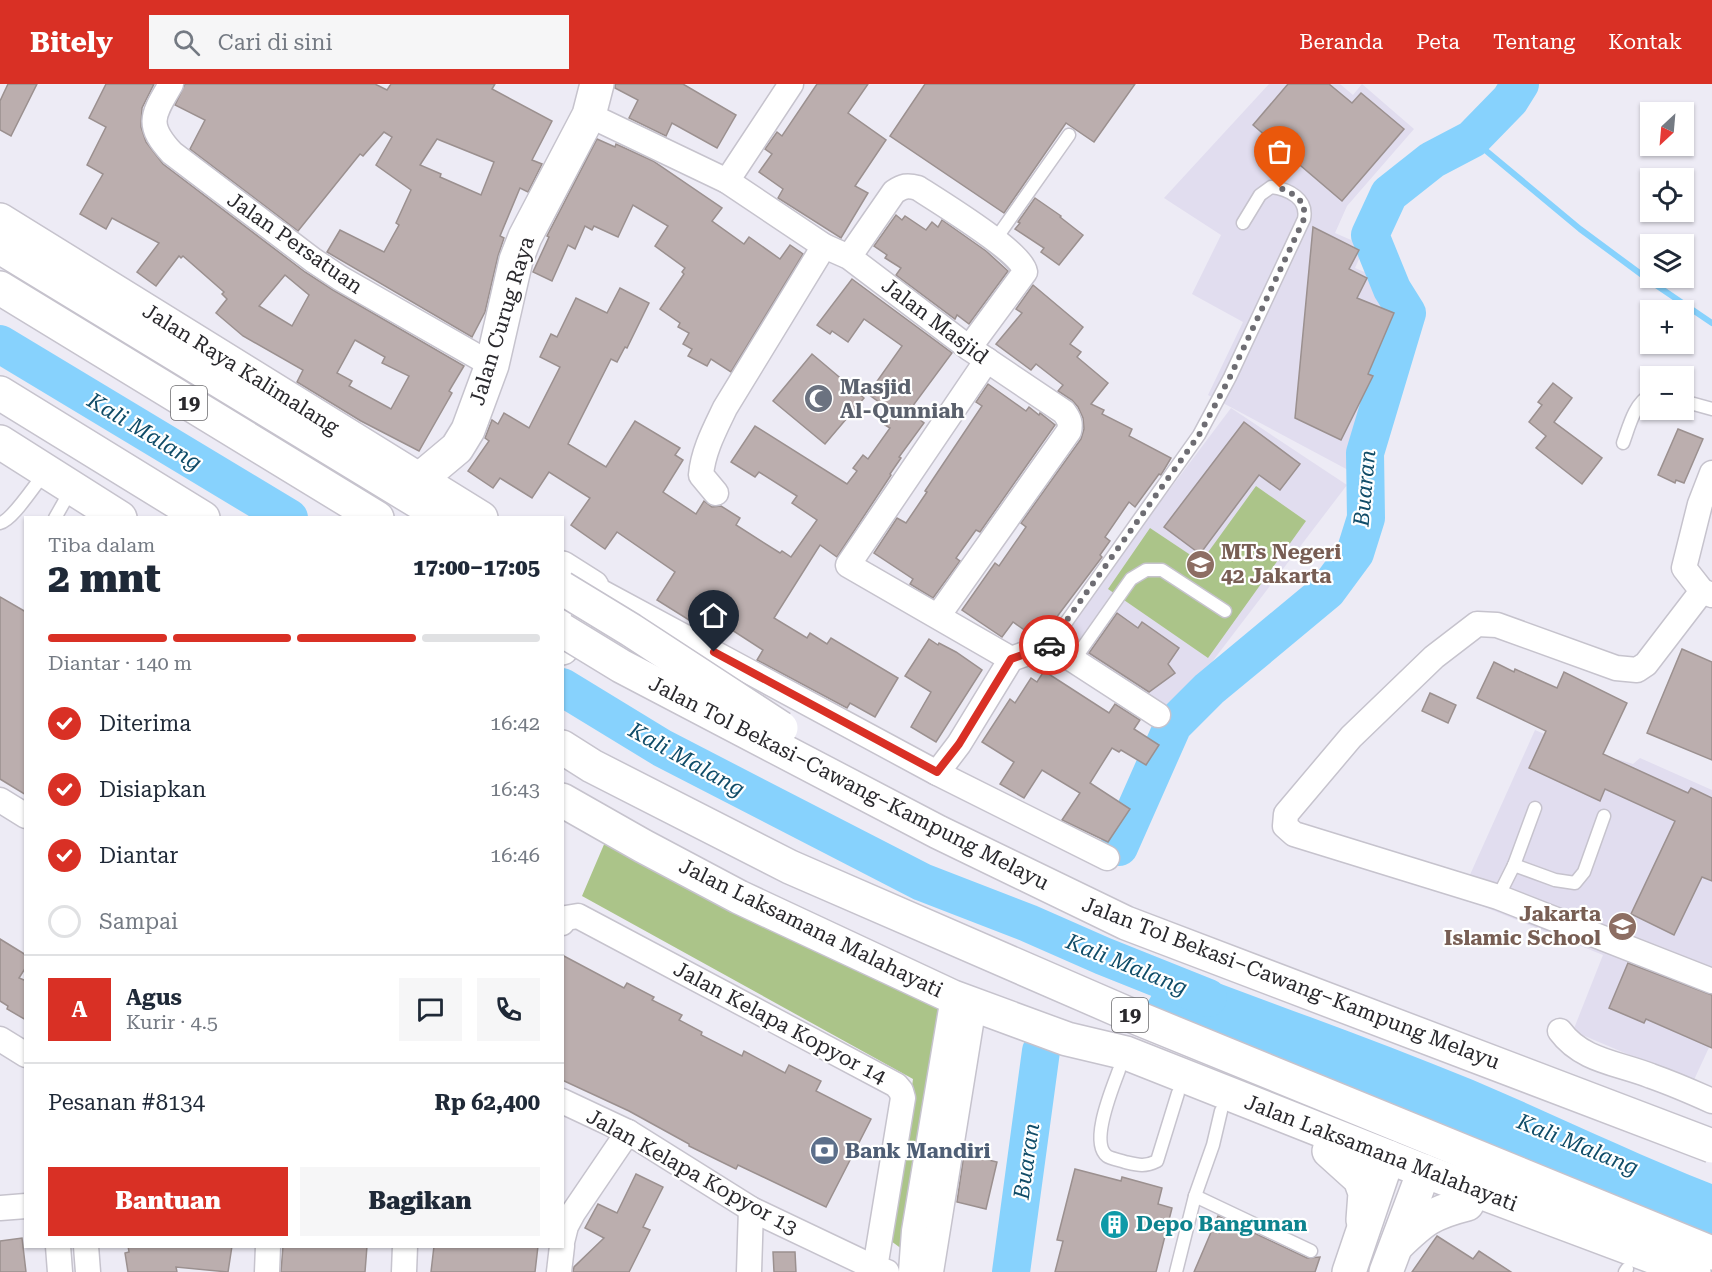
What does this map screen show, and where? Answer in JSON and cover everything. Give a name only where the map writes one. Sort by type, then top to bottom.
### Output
[{"type":"main road","name":"Jalan Curug Raya","points":[[420,479],[452,453],[462,441],[492,364],[516,260],[525,237],[589,115],[597,84]]},
{"type":"main road","name":"Jalan Raya Kalimalang","points":[[0,220],[479,516]]},
{"type":"main road","points":[[0,247],[442,516]]},
{"type":"main road","name":"19","points":[[0,288],[374,516]]},
{"type":"main road","points":[[0,393],[200,516]]},
{"type":"main road","points":[[0,442],[60,479],[107,514]]},
{"type":"main road","points":[[564,571],[577,588],[631,630],[938,832]]},
{"type":"main road","points":[[567,633],[577,588]]},
{"type":"main road","name":"Jalan Tol Bekasi–Cawang–Kampung Melayu","points":[[567,633],[621,666],[938,832],[1126,923],[1712,1146]]},
{"type":"main road","name":"19","points":[[564,748],[592,766],[790,867],[1135,1017],[1712,1253]]},
{"type":"main road","name":"Jalan Laksamana Malahayati","points":[[564,801],[740,897],[964,1001],[1067,1039],[1126,1053],[1421,1178],[1694,1272]]},
{"type":"main road","name":"Jalan Laksamana Malahayati","points":[[1067,1039],[1119,1070],[1221,1111],[1329,1151],[1386,1164]]},
{"type":"main road","points":[[1329,1151],[1360,1179],[1365,1193],[1362,1234]]},
{"type":"main road","points":[[1348,1272],[1386,1164]]},
{"type":"main road","points":[[1391,1259],[1421,1178]]},
{"type":"main road","name":"Jalan Laksamana Malahayati","points":[[1421,1178],[1467,1204],[1629,1271]]},
{"type":"main road","points":[[1391,1259],[1418,1224],[1440,1210],[1467,1204]]},
{"type":"street","name":"Jalan Persatuan","points":[[171,84],[158,106],[154,128],[160,140],[172,153],[340,278],[492,364]]},
{"type":"street","points":[[727,181],[791,84]]},
{"type":"street","name":"Jalan Masjid","points":[[589,115],[727,181],[824,246],[849,257],[978,354],[1064,412],[1069,418],[1070,426],[1062,441],[938,616]]},
{"type":"street","points":[[849,257],[894,192],[903,186],[909,186],[918,188],[995,240],[1021,262],[1025,272],[978,354],[848,566],[1011,659]]},
{"type":"street","points":[[716,492],[701,475],[702,460],[713,434],[725,408],[824,246]]},
{"type":"street","points":[[1712,473],[1700,504],[1684,568],[1707,593],[1667,634],[1646,664],[1637,670],[1616,668],[1497,625],[1477,624],[1434,657],[1351,737],[1286,814],[1286,826],[1294,834],[1498,897],[1712,981]]},
{"type":"street","points":[[577,588],[1107,858]]},
{"type":"street","points":[[937,772],[959,744],[1011,659],[1050,645],[1158,715]]},
{"type":"street","points":[[0,800],[24,815]]},
{"type":"street","name":"Jalan Kelapa Kopyor 14","points":[[564,920],[578,916],[896,1085],[903,1098],[881,1270]]},
{"type":"street","points":[[911,1272],[914,1231],[964,1001]]},
{"type":"street","points":[[931,1272],[964,1001]]},
{"type":"street","points":[[1560,1031],[1570,1044],[1596,1058],[1650,1075],[1712,1101]]},
{"type":"street","points":[[0,1040],[24,1054]]},
{"type":"street","name":"Jalan Kelapa Kopyor 13","points":[[564,1102],[628,1132],[751,1209],[881,1270]]},
{"type":"street","points":[[564,1234],[573,1213],[628,1132]]},
{"type":"street","points":[[0,1208],[24,1206]]},
{"type":"street","points":[[749,1272],[751,1209]]},
{"type":"street","points":[[58,1248],[60,1272]]},
{"type":"street","points":[[86,1248],[88,1272]]},
{"type":"street","points":[[267,1272],[268,1248]]},
{"type":"street","points":[[404,1272],[405,1248]]},
{"type":"street","points":[[560,1272],[562,1248]]},
{"type":"lane","points":[[995,240],[1069,135]]},
{"type":"lane","points":[[1050,645],[1199,435],[1230,377],[1304,219],[1304,204],[1290,192],[1271,187],[1260,195],[1243,223]]},
{"type":"lane","points":[[1623,443],[1640,404]]},
{"type":"lane","points":[[1694,404],[1712,409]]},
{"type":"lane","points":[[55,516],[60,479]]},
{"type":"lane","points":[[0,523],[4,522],[18,506],[60,479]]},
{"type":"lane","points":[[1074,660],[1131,579],[1146,570],[1162,570],[1225,611]]},
{"type":"lane","points":[[1498,897],[1514,865],[1535,808]]},
{"type":"lane","points":[[1514,865],[1555,880],[1575,884],[1584,872],[1604,816]]},
{"type":"lane","points":[[1119,1070],[1100,1132],[1102,1148],[1108,1157],[1140,1166],[1149,1166],[1157,1161],[1178,1093]]},
{"type":"lane","points":[[1176,1272],[1195,1196],[1213,1145],[1221,1111]]},
{"type":"lane","points":[[1195,1196],[1311,1251]]},
{"type":"shaded area","points":[[1269,84],[1340,84],[1353,95],[1362,84],[1414,129],[1347,206],[1335,233],[1365,246],[1355,268],[1374,276],[1396,314],[1350,471],[1208,395],[1243,322],[1192,294],[1221,235],[1164,198]]},
{"type":"shaded area","name":"MTs Negeri 42 Jakarta","points":[[1231,408],[1347,485],[1167,721],[1054,643]]},
{"type":"shaded area","name":"Jakarta Islamic School","points":[[1535,730],[1609,762],[1617,759],[1633,764],[1640,758],[1712,790],[1712,1041],[1693,1082],[1573,1031],[1603,955],[1460,897]]},
{"type":"green space","points":[[1256,486],[1306,521],[1208,658],[1108,589],[1150,528],[1201,562]]},
{"type":"green space","points":[[611,828],[953,997],[910,1255],[891,1241],[913,1079],[582,896]]},
{"type":"water","points":[[1170,965],[1473,1080],[1712,1184],[1712,1253],[1138,1018]]},
{"type":"building","points":[[8,84],[37,84],[11,136],[0,130],[0,101]]},
{"type":"building","points":[[106,84],[154,84],[142,108],[141,127],[146,142],[163,164],[305,272],[464,366],[449,391],[452,393],[419,451],[361,421],[297,382],[303,370],[243,336],[216,313],[227,299],[222,294],[224,292],[183,256],[181,258],[179,256],[156,286],[137,272],[159,243],[112,218],[106,229],[80,214],[103,174],[87,165],[106,127],[89,118]],"holes":[[[285,275],[309,295],[292,326],[259,306]],[[355,340],[385,357],[382,363],[409,376],[391,409],[349,386],[352,381],[337,373]]]},
{"type":"building","points":[[185,84],[375,84],[387,90],[391,84],[495,84],[492,89],[552,121],[532,160],[542,164],[528,192],[520,188],[500,236],[504,238],[485,312],[472,337],[327,252],[340,230],[384,252],[399,225],[396,223],[411,190],[376,165],[392,137],[384,132],[363,156],[360,154],[298,231],[190,149],[205,120],[175,105]],"holes":[[[437,139],[494,162],[481,195],[440,177],[441,174],[420,165]]]},
{"type":"building","points":[[615,84],[683,84],[736,115],[717,148],[672,123],[666,136],[629,118],[638,100],[615,88]]},
{"type":"building","points":[[817,84],[868,84],[848,113],[886,140],[855,186],[868,193],[841,238],[778,198],[783,189],[759,172],[772,154],[765,149],[777,132],[782,136]]},
{"type":"building","points":[[925,84],[1135,84],[1094,142],[1066,123],[1004,213],[890,136]]},
{"type":"building","points":[[1288,84],[1329,84],[1352,103],[1361,93],[1404,129],[1342,201],[1253,125]]},
{"type":"building","points":[[597,139],[615,147],[616,144],[653,161],[722,208],[712,221],[744,244],[749,237],[780,259],[790,245],[803,254],[731,372],[711,359],[707,366],[688,356],[692,349],[683,344],[689,333],[678,327],[680,323],[660,309],[684,274],[682,272],[685,268],[655,246],[668,226],[633,205],[618,237],[594,226],[592,230],[585,226],[575,249],[568,245],[552,281],[533,272],[549,237],[547,236]]},
{"type":"building","points":[[1035,198],[1083,235],[1059,265],[1041,252],[1044,248],[1015,229]]},
{"type":"building","points":[[896,215],[902,220],[905,216],[926,230],[932,222],[938,227],[942,220],[986,251],[1008,271],[969,324],[957,315],[955,319],[896,275],[901,268],[885,258],[887,255],[874,246]]},
{"type":"building","points":[[1313,227],[1359,250],[1349,269],[1367,278],[1357,298],[1394,313],[1368,374],[1373,376],[1341,440],[1295,418]]},
{"type":"building","points":[[852,279],[952,353],[909,411],[924,423],[899,457],[901,458],[891,475],[837,557],[820,545],[774,618],[807,638],[810,633],[827,644],[831,638],[898,678],[875,717],[850,703],[847,708],[757,660],[763,650],[729,628],[721,640],[657,600],[675,572],[617,532],[605,549],[571,525],[590,498],[549,472],[532,498],[500,478],[493,488],[468,471],[489,441],[485,438],[492,420],[498,424],[504,413],[529,428],[560,367],[540,357],[551,334],[557,337],[576,298],[607,313],[620,288],[649,303],[627,348],[625,347],[617,362],[611,359],[568,444],[606,467],[635,421],[680,448],[675,455],[683,460],[663,492],[696,514],[704,501],[712,507],[721,506],[740,518],[736,525],[780,553],[782,551],[791,557],[817,520],[792,503],[797,496],[759,472],[755,477],[731,462],[755,426],[847,484],[857,471],[853,468],[863,455],[868,459],[890,428],[885,425],[894,413],[868,394],[902,346],[864,319],[848,342],[832,331],[830,334],[817,325]]},
{"type":"building","points":[[1033,285],[1083,327],[1070,344],[1081,352],[1077,357],[1108,383],[1091,404],[1104,410],[1102,414],[1132,429],[1129,436],[1171,458],[1161,475],[1159,474],[1135,507],[1129,502],[1105,537],[1110,541],[1100,555],[1102,557],[1043,633],[1033,636],[1013,622],[1002,637],[962,610],[995,563],[999,566],[1026,527],[1021,523],[1081,439],[1084,429],[1083,418],[1078,407],[1058,391],[1063,385],[1036,364],[1031,370],[996,344],[1022,313],[1016,309]]},
{"type":"building","name":"Masjid Al-Qunniah","points":[[812,354],[864,398],[825,444],[773,401]]},
{"type":"building","points":[[1553,383],[1572,398],[1554,422],[1602,458],[1582,484],[1536,448],[1546,436],[1529,422],[1542,405],[1538,402]]},
{"type":"building","points":[[988,384],[1026,411],[1029,407],[1055,425],[980,532],[976,530],[956,558],[960,561],[933,598],[910,584],[913,579],[874,553],[897,518],[906,523],[927,492],[925,491],[982,406],[976,402]]},
{"type":"building","points":[[1244,422],[1300,464],[1280,490],[1259,475],[1200,554],[1164,527]]},
{"type":"building","points":[[1678,429],[1703,439],[1684,483],[1676,480],[1675,483],[1658,475]]},
{"type":"building","points":[[0,597],[24,611],[24,794],[0,779]]},
{"type":"building","points":[[1117,613],[1138,628],[1142,622],[1179,648],[1168,664],[1175,673],[1149,692],[1089,653]]},
{"type":"building","points":[[929,639],[956,652],[982,670],[936,742],[911,727],[931,692],[905,676]]},
{"type":"building","points":[[1682,649],[1712,662],[1712,760],[1647,733]]},
{"type":"building","points":[[1494,662],[1557,688],[1564,672],[1627,703],[1603,754],[1688,793],[1691,788],[1712,798],[1712,881],[1702,877],[1674,935],[1631,914],[1675,821],[1605,789],[1600,801],[1529,768],[1546,731],[1477,698]]},
{"type":"building","points":[[1044,671],[1109,713],[1115,704],[1140,720],[1134,729],[1159,745],[1146,765],[1121,750],[1119,752],[1112,748],[1090,783],[1130,809],[1108,842],[1062,820],[1080,793],[1042,770],[1024,798],[1000,784],[1014,762],[982,742],[1010,699],[1015,703],[1031,678],[1037,682]]},
{"type":"building","points":[[1430,693],[1456,705],[1448,723],[1422,711]]},
{"type":"building","points":[[0,939],[24,954],[24,970],[19,978],[24,980],[24,1019],[7,1009],[8,1006],[0,1001]]},
{"type":"building","points":[[564,956],[624,988],[627,983],[654,997],[652,1000],[682,1015],[679,1020],[702,1032],[701,1035],[742,1056],[744,1051],[785,1073],[789,1065],[821,1081],[816,1091],[871,1119],[826,1207],[738,1165],[736,1169],[689,1146],[629,1111],[564,1081]]},
{"type":"building","points":[[1628,963],[1712,995],[1712,1048],[1646,1019],[1644,1023],[1609,1008]]},
{"type":"building","points":[[964,1154],[997,1162],[986,1209],[957,1202]]},
{"type":"building","name":"Depo Bangunan","points":[[1075,1169],[1121,1181],[1122,1177],[1162,1188],[1158,1204],[1172,1208],[1156,1272],[1055,1272],[1063,1241],[1057,1240]]},
{"type":"building","points":[[636,1174],[663,1187],[643,1227],[650,1230],[629,1272],[573,1272],[574,1267],[604,1238],[585,1228],[598,1204],[617,1213]]},
{"type":"building","points":[[1218,1216],[1307,1258],[1320,1257],[1315,1272],[1194,1272]]},
{"type":"building","points":[[1437,1236],[1473,1259],[1479,1251],[1511,1272],[1412,1272]]},
{"type":"building","points":[[22,1238],[26,1272],[0,1272],[0,1241]]},
{"type":"building","points":[[128,1248],[232,1248],[228,1272],[176,1267],[177,1272],[128,1272],[125,1253],[129,1252]]},
{"type":"building","points":[[283,1248],[367,1248],[365,1272],[281,1272]]},
{"type":"building","points":[[434,1248],[538,1248],[535,1272],[431,1272]]},
{"type":"building","points":[[773,1252],[795,1252],[796,1272],[774,1272]]},
{"type":"waterway","name":"Buaran","points":[[1119,847],[1173,725],[1209,689],[1327,591],[1355,553],[1366,518],[1365,453],[1407,313],[1392,289],[1370,235],[1389,194],[1432,160],[1472,139],[1510,100],[1520,84]]},
{"type":"waterway","points":[[1472,139],[1580,229],[1712,323]]},
{"type":"waterway","name":"Kali Malang","points":[[0,344],[286,516]]},
{"type":"waterway","name":"Kali Malang","points":[[564,688],[662,748],[922,882],[1028,923],[1208,998]]},
{"type":"waterway","name":"Buaran","points":[[1011,1272],[1041,1051]]},
{"type":"way so far","points":[[1049,645],[1199,435],[1216,405],[1304,219],[1304,204],[1290,192],[1280,188]]},
{"type":"place","name":"Masjid Al-Qunniah","points":[[819,399]]},
{"type":"place","name":"MTs Negeri 42 Jakarta","points":[[1200,564]]},
{"type":"place","name":"Jakarta Islamic School","points":[[1622,926]]},
{"type":"place","name":"Bank Mandiri","points":[[824,1151]]},
{"type":"place","name":"Depo Bangunan","points":[[1115,1224]]},
{"type":"route","points":[[714,652],[937,772],[959,744],[1011,659],[1049,645]]}]
